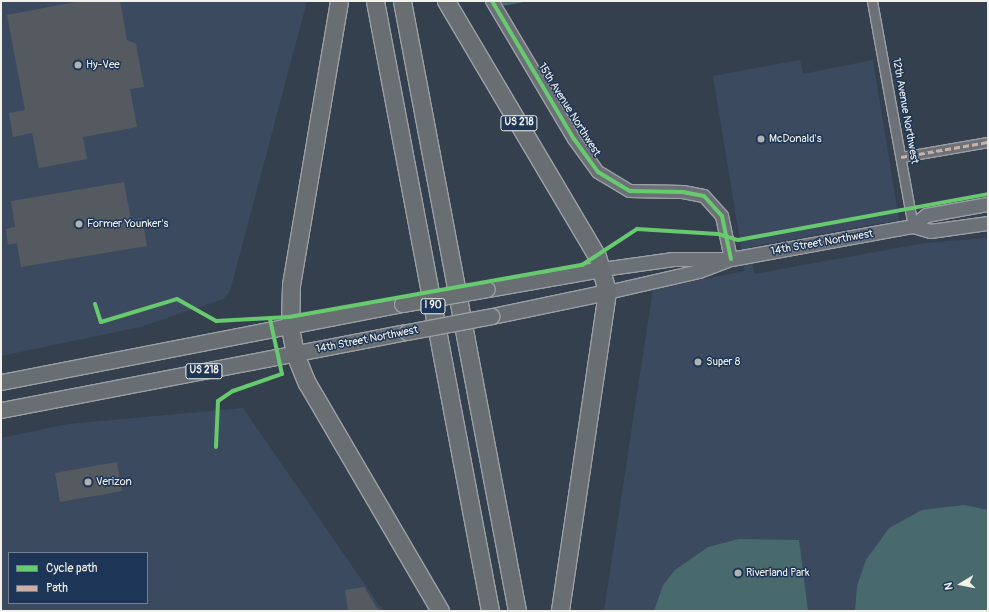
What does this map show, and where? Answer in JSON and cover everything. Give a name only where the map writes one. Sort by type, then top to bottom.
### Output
[{"type":"highway","points":[[339,1],[291,285],[290,328],[295,354],[321,408],[440,611]]},
{"type":"highway","name":"I 90","points":[[375,1],[490,611]]},
{"type":"highway","name":"I 90","points":[[402,1],[517,611]]},
{"type":"highway","name":"US 218","points":[[446,1],[602,269],[607,292]]},
{"type":"highway","points":[[560,611],[607,292]]},
{"type":"main road","name":"14th Street Northwest","points":[[913,226],[926,215],[988,204]]},
{"type":"main road","name":"14th Street Northwest","points":[[1,382],[290,328],[402,304],[602,269],[672,259],[731,259],[913,226],[930,231],[988,223]]},
{"type":"main road","name":"14th Street Northwest","points":[[1,410],[492,316],[699,271],[731,259]]},
{"type":"street","name":"15th Avenue Northwest","points":[[492,1],[574,139],[598,172],[630,191],[683,192],[704,196],[722,216],[731,259]]},
{"type":"street","name":"12th Avenue Northwest","points":[[872,1],[913,226]]},
{"type":"street","points":[[901,157],[988,142]]},
{"type":"shaded area","points":[[1,1],[307,1],[230,291],[223,299],[140,327],[1,356]]},
{"type":"shaded area","points":[[800,60],[803,74],[873,60],[899,220],[750,247],[754,274],[925,243],[988,238],[988,611],[604,611],[653,289],[745,271],[713,76]]},
{"type":"shaded area","points":[[243,408],[383,611],[1,611],[1,438],[68,424]]},
{"type":"green space","points":[[493,1],[530,1],[496,7]]},
{"type":"green space","points":[[964,505],[988,510],[988,611],[855,611],[857,586],[866,560],[889,528],[922,510]]},
{"type":"green space","name":"Riverland Park","points":[[739,539],[799,540],[808,611],[654,611],[663,585],[675,570],[708,547]]},
{"type":"building","name":"Hy-Vee","points":[[80,1],[120,1],[127,40],[136,44],[144,87],[130,89],[137,127],[83,137],[87,159],[39,168],[32,133],[13,137],[9,113],[25,110],[7,15]]},
{"type":"building","name":"Former Younker's","points":[[124,182],[131,220],[142,218],[147,246],[21,267],[17,243],[8,245],[6,229],[15,227],[11,201]]},
{"type":"building","name":"Verizon","points":[[117,462],[122,491],[60,502],[55,473]]},
{"type":"building","points":[[364,587],[379,611],[348,611],[345,590]]},
{"type":"marked path","points":[[901,157],[988,142]]},
{"type":"cycle path","points":[[492,1],[574,139],[598,172],[630,191],[683,192],[704,196],[722,216],[731,259]]},
{"type":"cycle path","points":[[95,304],[101,322],[177,299],[216,321],[289,317],[582,265],[637,229],[718,234],[738,240],[988,194]]},
{"type":"cycle path","points":[[216,447],[218,401],[233,391],[282,374],[270,319]]},
{"type":"place","name":"Hy-Vee","points":[[78,65]]},
{"type":"place","name":"McDonald's","points":[[761,139]]},
{"type":"place","name":"Former Younker's","points":[[79,224]]},
{"type":"place","name":"Super 8","points":[[698,362]]},
{"type":"place","name":"Verizon","points":[[88,482]]},
{"type":"place","name":"Riverland Park","points":[[738,573]]}]
